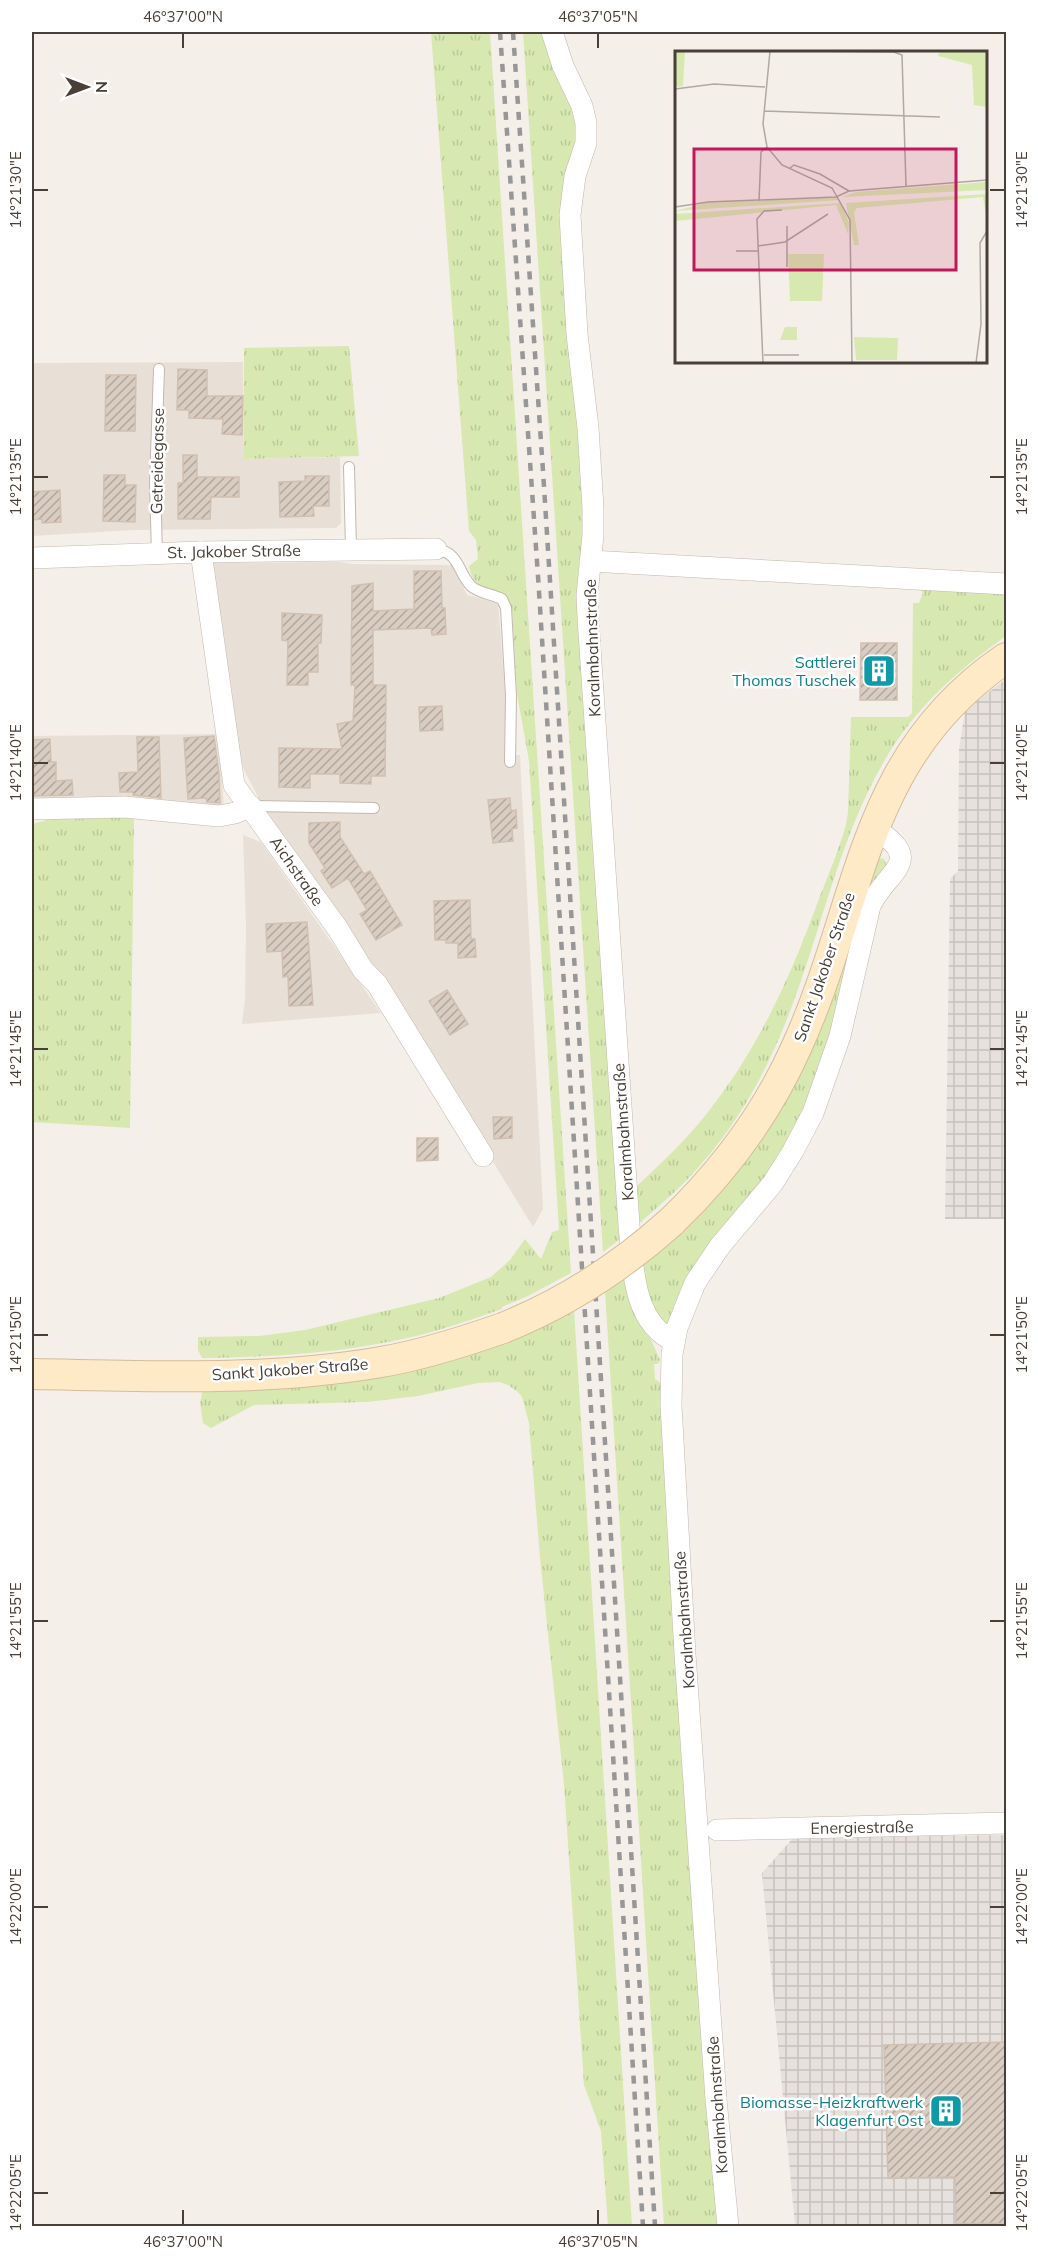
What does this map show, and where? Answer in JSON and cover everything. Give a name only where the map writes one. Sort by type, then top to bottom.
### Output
[{"type":"main road","name":"Sankt Jakober Straße","points":[[32,1374],[193,1376],[320,1370],[402,1358],[453,1345],[503,1328],[587,1286],[620,1264],[671,1222],[701,1193],[734,1153],[766,1106],[788,1065],[818,994],[873,828],[892,785],[929,729],[960,695],[1006,658]]},
{"type":"street","name":"Koralmbahnstraße","points":[[552,32],[563,66],[582,106],[586,123],[586,143],[575,176],[570,215],[577,334],[588,428],[593,508],[587,595],[591,666],[629,1225],[639,1296],[654,1327],[674,1341],[670,1386],[676,1509],[716,2099],[728,2226]]},
{"type":"street","name":"St. Jakober Straße","points":[[32,558],[201,552],[436,549]]},
{"type":"street","name":"Aichstraße","points":[[201,552],[234,785],[338,929],[363,970],[377,984],[483,1156]]},
{"type":"street","points":[[590,561],[1006,584]]},
{"type":"street","points":[[32,809],[124,807],[219,816],[236,813],[251,806]]},
{"type":"street","points":[[674,1341],[695,1283],[720,1246],[783,1168],[803,1133],[823,1089],[842,1026],[870,906],[877,894],[896,873],[898,865],[899,851],[896,845],[873,828]]},
{"type":"street","name":"Energiestraße","points":[[717,1830],[1006,1824]]},
{"type":"lane","name":"Getreidegasse","points":[[158,553],[155,483],[159,369]]},
{"type":"lane","points":[[349,467],[351,549]]},
{"type":"lane","points":[[436,549],[447,551],[455,559],[472,587],[502,599],[506,608],[511,696],[510,762]]},
{"type":"lane","points":[[251,806],[375,808]]},
{"type":"shaded area","points":[[243,362],[244,459],[340,457],[341,523],[336,528],[134,530],[32,536],[32,363]]},
{"type":"shaded area","points":[[339,562],[452,565],[467,595],[498,602],[506,706],[504,755],[520,755],[543,1209],[533,1227],[391,996],[269,818],[245,772],[237,748],[209,563]]},
{"type":"shaded area","points":[[1006,679],[1006,1219],[945,1219],[950,879],[958,871],[959,749],[965,710]]},
{"type":"shaded area","points":[[219,734],[224,810],[32,802],[32,736]]},
{"type":"shaded area","points":[[243,835],[261,842],[381,1013],[242,1024],[245,999],[246,926]]},
{"type":"shaded area","points":[[1006,1835],[1006,2226],[795,2226],[762,1873],[793,1838]]},
{"type":"green space","points":[[431,32],[490,32],[571,1273],[502,1309],[446,1328],[403,1339],[319,1352],[202,1358],[198,1350],[198,1337],[259,1336],[305,1330],[439,1298],[491,1277],[510,1260],[525,1239],[541,1259],[552,1232],[559,1230],[529,761],[517,694],[512,608],[504,595],[477,583],[469,566],[478,559],[476,540],[469,531]]},
{"type":"green space","points":[[523,32],[546,32],[579,116],[581,421],[623,1237],[603,1252]]},
{"type":"green space","points":[[349,346],[359,456],[244,459],[244,348]]},
{"type":"green space","points":[[920,588],[1006,592],[1006,636],[940,690],[911,722],[886,758],[851,830],[800,983],[762,1075],[732,1125],[708,1156],[682,1185],[635,1227],[635,1188],[689,1135],[724,1091],[769,1016],[794,963],[846,825],[851,717],[908,717],[912,713],[913,603],[919,603],[923,593]]},
{"type":"green space","points":[[63,816],[134,818],[130,1128],[32,1122],[32,824]]},
{"type":"green space","points":[[877,857],[884,859],[887,866],[806,1116],[668,1324],[661,1320],[652,1307],[639,1267],[706,1204]]},
{"type":"green space","points":[[627,1276],[634,1301],[660,1360],[658,1364],[654,1364],[655,1379],[663,1385],[723,2226],[664,2226],[605,1291]]},
{"type":"green space","points":[[574,1310],[632,2226],[608,2226],[601,2131],[584,2085],[564,1784],[540,1558],[529,1423],[522,1397],[508,1385],[499,1382],[478,1383],[418,1396],[367,1402],[254,1405],[211,1428],[203,1423],[200,1403],[203,1388]]},
{"type":"building","points":[[178,369],[207,370],[207,396],[243,396],[242,435],[222,434],[223,419],[189,418],[189,410],[177,410]]},
{"type":"building","points":[[106,375],[136,375],[135,431],[105,431]]},
{"type":"building","points":[[183,455],[197,455],[197,477],[239,477],[239,497],[211,497],[210,519],[178,519],[178,483],[183,483]]},
{"type":"building","points":[[104,475],[125,475],[125,485],[136,485],[135,522],[103,521]]},
{"type":"building","points":[[305,476],[329,476],[329,506],[313,506],[314,516],[280,517],[279,482],[305,481]]},
{"type":"building","points":[[60,490],[61,522],[42,523],[42,519],[32,520],[32,492]]},
{"type":"building","points":[[414,571],[441,571],[442,608],[445,608],[446,634],[432,635],[431,628],[373,630],[373,685],[386,685],[385,776],[371,776],[371,784],[340,783],[340,774],[310,774],[310,788],[279,787],[279,748],[342,749],[337,724],[353,721],[355,685],[351,685],[352,586],[373,583],[373,611],[414,609]]},
{"type":"building","points":[[282,613],[322,615],[321,643],[318,643],[318,672],[308,672],[308,685],[287,685],[288,641],[282,640]]},
{"type":"building","name":"Sattlerei Thomas Tuschek","points":[[861,643],[897,643],[897,700],[860,700]]},
{"type":"building","points":[[442,706],[443,730],[420,731],[419,707]]},
{"type":"building","points":[[214,736],[220,803],[207,802],[206,798],[188,799],[184,738]]},
{"type":"building","points":[[137,737],[159,737],[161,798],[133,795],[133,792],[120,792],[119,773],[138,772]]},
{"type":"building","points":[[50,739],[51,762],[56,762],[56,781],[72,780],[73,795],[32,796],[33,740]]},
{"type":"building","points":[[510,798],[511,811],[516,810],[517,828],[512,829],[513,841],[493,843],[488,800]]},
{"type":"building","points":[[340,822],[340,837],[364,874],[370,871],[402,925],[376,940],[360,914],[367,910],[348,878],[332,888],[321,871],[325,868],[309,843],[309,823]]},
{"type":"building","points":[[470,900],[471,939],[475,939],[476,957],[458,958],[458,943],[435,940],[434,901]]},
{"type":"building","points":[[307,922],[313,1005],[289,1006],[288,976],[283,977],[282,951],[267,952],[266,924]]},
{"type":"building","points":[[447,990],[468,1024],[450,1035],[429,1001]]},
{"type":"building","points":[[493,1117],[512,1117],[512,1138],[494,1139]]},
{"type":"building","points":[[417,1138],[438,1138],[438,1160],[417,1161]]},
{"type":"building","name":"Biomasse-Heizkraftwerk Klagenfurt Ost","points":[[1006,2042],[1006,2223],[956,2224],[955,2177],[888,2178],[884,2045]]},
{"type":"railway","points":[[500,32],[538,576],[643,2226]]},
{"type":"railway","points":[[513,32],[655,2226]]},
{"type":"place","name":"Sattlerei Thomas Tuschek","points":[[879,671]]},
{"type":"place","name":"Biomasse-Heizkraftwerk Klagenfurt Ost","points":[[946,2111]]}]
